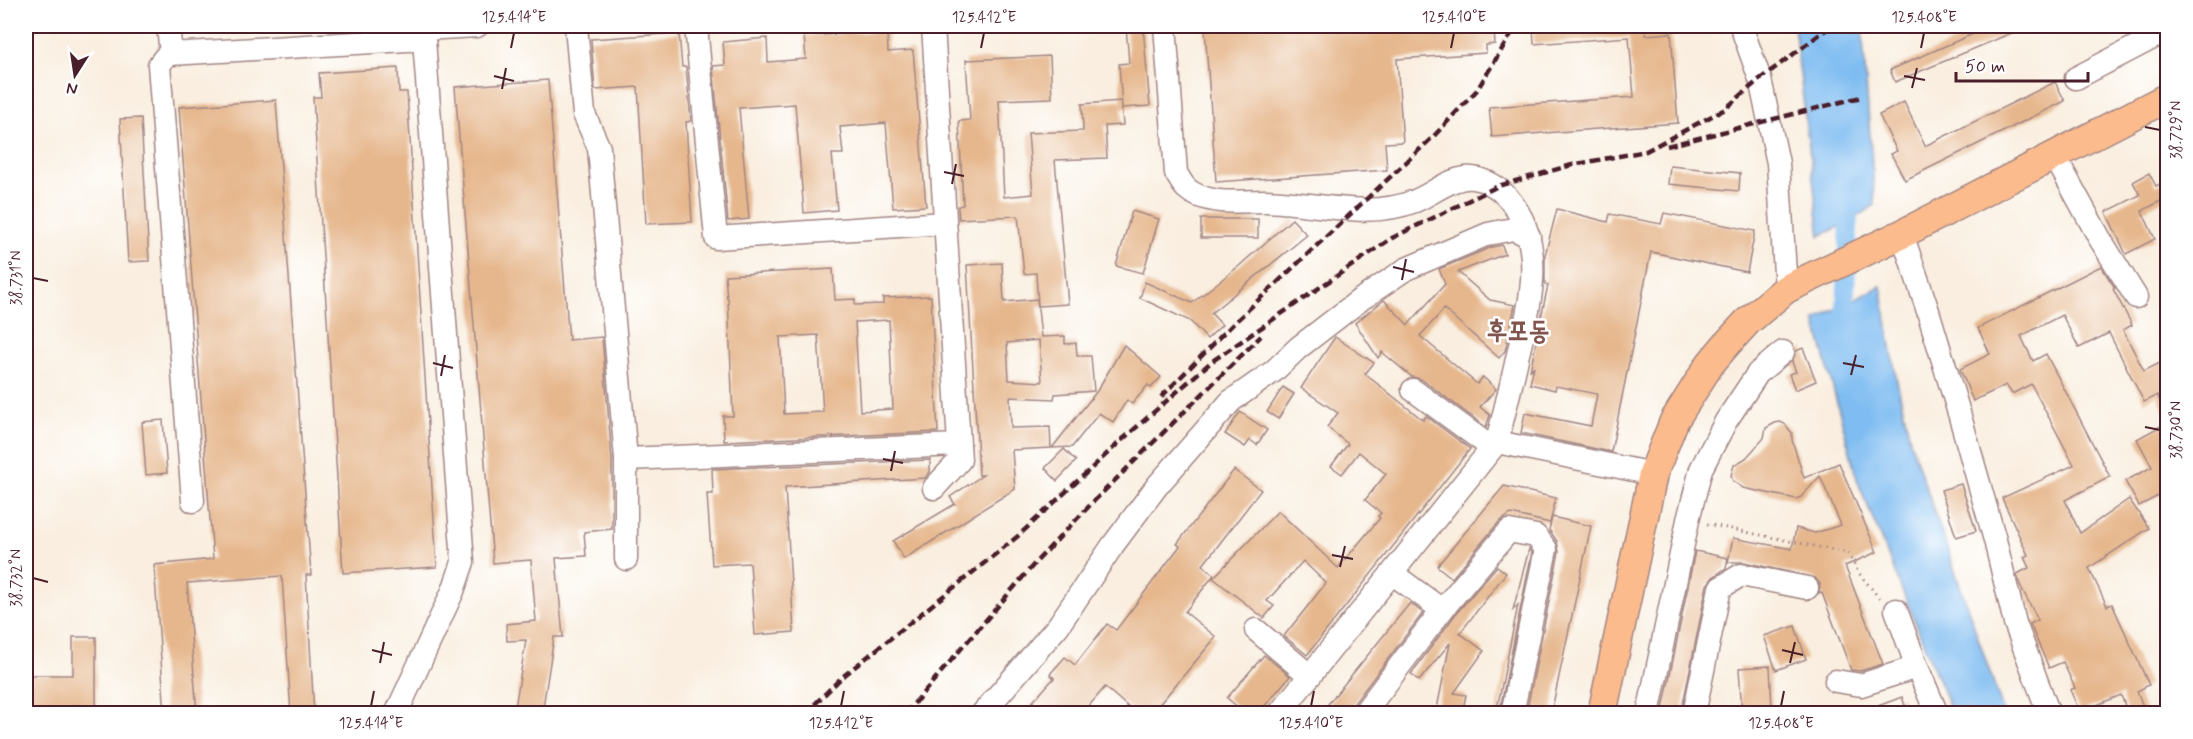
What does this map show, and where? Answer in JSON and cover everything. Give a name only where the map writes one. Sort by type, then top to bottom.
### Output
[{"type":"main road","points":[[1602,714],[1653,474],[1674,421],[1710,364],[1747,322],[1799,283],[1876,248],[2168,97]]},
{"type":"street","points":[[168,26],[171,54]]},
{"type":"street","points":[[193,501],[159,65],[165,57],[171,54],[284,36],[424,31],[477,26]]},
{"type":"street","points":[[576,26],[584,114],[599,148],[626,459],[626,559]]},
{"type":"street","points":[[696,26],[716,238],[945,223]]},
{"type":"street","points":[[933,26],[960,460],[934,488]]},
{"type":"street","points":[[1165,26],[1176,173],[1187,189],[1202,197],[1224,201],[1292,202],[1356,210],[1392,208],[1415,201],[1445,184],[1471,177],[1498,186],[1518,209],[1529,236],[1532,289],[1495,445],[1279,714]]},
{"type":"street","points":[[1741,26],[1760,79],[1778,163],[1799,283]]},
{"type":"street","points":[[2076,78],[2168,30]]},
{"type":"street","points":[[396,714],[453,591],[463,562],[424,31]]},
{"type":"street","points":[[2054,156],[2100,239],[2136,297]]},
{"type":"street","points":[[982,714],[1058,626],[1113,545],[1157,486],[1231,401],[1274,371],[1298,348],[1360,300],[1406,269],[1488,234],[1513,229],[1529,236]]},
{"type":"street","points":[[1902,234],[1928,308],[1959,413],[1995,540],[2015,623],[2049,714]]},
{"type":"street","points":[[1647,714],[1701,469],[1726,421],[1758,373],[1783,352]]},
{"type":"street","points":[[1413,390],[1495,445],[1653,474]]},
{"type":"street","points":[[626,459],[959,446]]},
{"type":"street","points":[[1363,714],[1442,610],[1509,531],[1536,536],[1546,549],[1512,714]]},
{"type":"street","points":[[1393,574],[1442,610]]},
{"type":"street","points":[[1694,714],[1720,588],[1741,575],[1807,588]]},
{"type":"street","points":[[1896,610],[1937,714]]},
{"type":"street","points":[[1256,630],[1310,676]]},
{"type":"street","points":[[1836,681],[1861,686],[1917,667]]},
{"type":"path","points":[[1688,520],[1848,553],[1858,572],[1880,600],[1896,610]]},
{"type":"water","points":[[1794,26],[1862,26],[1875,205],[1849,222],[1820,236]]},
{"type":"water","points":[[1881,286],[1896,377],[1911,444],[2004,713],[1952,713],[1858,482],[1815,320]]},
{"type":"building","points":[[1126,26],[1143,26],[1150,106],[1122,108],[1119,64],[1129,63]]},
{"type":"building","points":[[1260,26],[1432,26],[1432,33],[1494,29],[1495,44],[1486,45],[1486,53],[1397,59],[1403,142],[1385,143],[1387,170],[1216,182],[1205,29]]},
{"type":"building","points":[[1533,26],[1645,26],[1646,35],[1671,33],[1678,123],[1492,137],[1489,107],[1634,97],[1629,37],[1534,44]]},
{"type":"building","points":[[1991,26],[2028,26],[1895,82],[1890,70]]},
{"type":"building","points":[[887,31],[888,52],[913,50],[926,206],[893,208],[886,123],[840,127],[843,154],[832,154],[837,210],[804,213],[795,104],[739,108],[749,219],[728,221],[713,66],[725,65],[723,42],[767,38],[768,62],[806,59],[804,36]]},
{"type":"building","points":[[679,33],[682,67],[686,67],[691,121],[686,122],[692,222],[646,224],[638,87],[595,90],[591,39]]},
{"type":"building","points":[[1050,56],[1052,98],[999,100],[1004,197],[1033,194],[1028,133],[1083,131],[1082,104],[1121,101],[1123,125],[1105,126],[1107,158],[1055,160],[1068,304],[1038,306],[1036,273],[1024,274],[1018,216],[959,219],[958,206],[963,205],[959,121],[970,120],[966,60]]},
{"type":"building","points":[[398,68],[399,92],[407,92],[437,567],[343,573],[313,97],[321,97],[319,73]]},
{"type":"building","points":[[548,80],[569,340],[602,337],[612,460],[612,529],[584,532],[586,556],[556,558],[563,637],[554,637],[542,714],[514,714],[526,640],[507,641],[506,624],[536,621],[531,560],[493,563],[455,87]]},
{"type":"building","points":[[2055,82],[2065,101],[1905,180],[1891,154],[1897,151],[1879,115],[1904,102],[1925,146]]},
{"type":"building","points":[[276,100],[311,575],[306,575],[314,714],[291,714],[282,576],[187,583],[197,714],[165,714],[154,565],[213,559],[179,107]]},
{"type":"building","points":[[141,118],[149,261],[128,262],[120,119]]},
{"type":"building","points":[[1670,166],[1740,173],[1739,191],[1668,184]]},
{"type":"building","points":[[2149,173],[2156,186],[2168,180],[2168,197],[2142,211],[2155,239],[2126,254],[2106,212],[2140,195],[2133,182]]},
{"type":"building","points":[[1557,209],[1608,222],[1610,214],[1661,224],[1664,213],[1755,231],[1747,272],[1651,252],[1611,452],[1521,433],[1525,413],[1591,426],[1597,394],[1556,386],[1555,390],[1530,384],[1534,366],[1530,371],[1548,285],[1545,284],[1545,255]]},
{"type":"building","points":[[1132,211],[1159,219],[1143,273],[1116,266]]},
{"type":"building","points":[[1201,219],[1258,219],[1258,238],[1201,238]]},
{"type":"building","points":[[1292,219],[1307,235],[1211,313],[1222,325],[1207,339],[1190,321],[1140,298],[1145,282],[1192,303],[1239,266]]},
{"type":"building","points":[[1502,245],[1505,254],[1458,272],[1490,300],[1515,305],[1505,351],[1499,358],[1444,309],[1420,336],[1477,384],[1483,377],[1496,389],[1480,407],[1490,415],[1486,427],[1421,379],[1412,377],[1382,352],[1378,358],[1355,323],[1384,300],[1408,325],[1445,284],[1439,269]]},
{"type":"building","points":[[1002,263],[1004,302],[1037,299],[1041,337],[1065,336],[1065,344],[1076,343],[1077,356],[1091,356],[1094,391],[1055,394],[1054,399],[1010,397],[1011,428],[1050,427],[1051,448],[1012,450],[1015,489],[904,559],[893,541],[955,504],[950,497],[983,475],[979,475],[967,265]],"holes":[[[1039,340],[1042,382],[1009,380],[1007,343]]]},
{"type":"building","points":[[2101,266],[2115,288],[2113,289],[2132,325],[2123,330],[2144,371],[2168,359],[2168,416],[2157,395],[2144,402],[2109,333],[2079,348],[2062,315],[2021,336],[2033,361],[2046,354],[2110,477],[2065,500],[2080,533],[2129,499],[2149,528],[2089,568],[2107,606],[2112,604],[2149,685],[2137,691],[2146,714],[2128,714],[2121,695],[2080,712],[2070,690],[2075,688],[2063,662],[2049,668],[2030,624],[2038,620],[2020,585],[2017,574],[2029,568],[2024,557],[2028,555],[2002,498],[2074,465],[2031,384],[2012,394],[2006,385],[1973,401],[1960,369],[1990,354],[1978,328]]},
{"type":"building","points":[[833,269],[835,300],[855,299],[855,305],[883,304],[883,298],[931,296],[938,432],[724,441],[723,416],[733,416],[725,275]],"holes":[[[889,320],[893,409],[860,411],[855,322]],[[818,335],[823,412],[784,414],[780,337]]]},
{"type":"building","points":[[1335,337],[1374,363],[1365,374],[1423,420],[1426,416],[1470,449],[1307,655],[1284,636],[1326,583],[1303,561],[1267,601],[1274,606],[1264,618],[1213,578],[1278,511],[1338,568],[1380,518],[1378,516],[1381,513],[1365,500],[1386,474],[1359,452],[1342,474],[1331,466],[1348,444],[1327,427],[1338,413],[1301,388]]},
{"type":"building","points":[[1124,345],[1161,377],[1151,388],[1148,385],[1132,404],[1127,400],[1113,422],[1099,413],[1072,447],[1052,448],[1097,391]]},
{"type":"building","points":[[1803,348],[1816,381],[1795,390],[1789,374],[1796,372],[1792,362],[1796,351]]},
{"type":"building","points":[[1283,387],[1294,394],[1278,419],[1267,412]]},
{"type":"building","points":[[1240,412],[1267,430],[1257,445],[1250,440],[1245,447],[1225,434]]},
{"type":"building","points":[[163,420],[167,473],[146,475],[142,422]]},
{"type":"building","points":[[1780,422],[1785,424],[1792,433],[1792,440],[1804,478],[1839,463],[1877,552],[1845,566],[1883,664],[1860,671],[1851,670],[1822,593],[1819,594],[1820,584],[1815,578],[1744,562],[1728,562],[1733,538],[1792,549],[1796,528],[1815,533],[1841,525],[1820,476],[1801,497],[1796,499],[1743,488],[1733,481],[1731,476],[1734,465],[1746,458],[1764,438],[1766,428]]},
{"type":"building","points":[[2168,422],[2168,491],[2139,506],[2125,481],[2152,467],[2137,439]]},
{"type":"building","points":[[1064,449],[1076,461],[1057,481],[1045,468]]},
{"type":"building","points":[[930,460],[930,472],[925,478],[785,487],[794,632],[755,635],[750,563],[712,565],[707,494],[713,494],[712,469]]},
{"type":"building","points":[[1234,470],[1261,490],[1203,565],[1214,575],[1185,612],[1216,637],[1158,706],[1167,714],[1136,714],[1105,687],[1082,714],[1035,714],[1028,707],[1054,678],[1050,674],[1065,657],[1075,665],[1107,624],[1116,630],[1180,546],[1177,544]]},
{"type":"building","points":[[1961,484],[1976,531],[1956,537],[1941,490]]},
{"type":"building","points":[[1504,486],[1556,498],[1550,523],[1511,514],[1499,522],[1452,578],[1437,566]]},
{"type":"building","points":[[1552,517],[1591,526],[1551,714],[1526,714],[1559,552],[1557,541],[1549,530]]},
{"type":"building","points":[[1529,549],[1532,552],[1499,714],[1496,714],[1518,605],[1513,610]]},
{"type":"building","points":[[1695,551],[1728,558],[1726,568],[1713,577],[1707,585],[1681,714],[1662,714]]},
{"type":"building","points":[[1497,566],[1506,573],[1460,633],[1484,651],[1454,693],[1466,695],[1462,714],[1436,714],[1450,643],[1419,681],[1411,674],[1455,615]]},
{"type":"building","points":[[1410,603],[1423,613],[1352,706],[1350,714],[1320,714]]},
{"type":"building","points":[[1795,626],[1806,659],[1776,670],[1764,636]]},
{"type":"building","points":[[73,637],[96,637],[96,714],[26,714],[26,675],[73,675]]},
{"type":"building","points":[[1264,655],[1290,676],[1258,714],[1246,714],[1227,698]]},
{"type":"building","points":[[1770,666],[1772,709],[1768,711],[1769,714],[1742,714],[1739,668]]},
{"type":"building","points":[[1902,697],[1908,714],[1863,714],[1862,712]]},
{"type":"waterway","points":[[1848,328],[1845,311],[1849,222]]},
{"type":"railway","points":[[1161,397],[1236,321],[1434,136],[1477,90],[1516,26]]},
{"type":"railway","points":[[805,714],[841,678],[1018,536],[1211,362],[1392,238],[1498,186],[1572,165],[1646,151],[1725,109],[1760,79],[1831,26]]},
{"type":"railway","points":[[1667,146],[1861,97]]},
{"type":"railway","points":[[905,714],[1035,563],[1093,502],[1261,336]]},
{"type":"district","name":"후포동","points":[[1518,330]]}]
